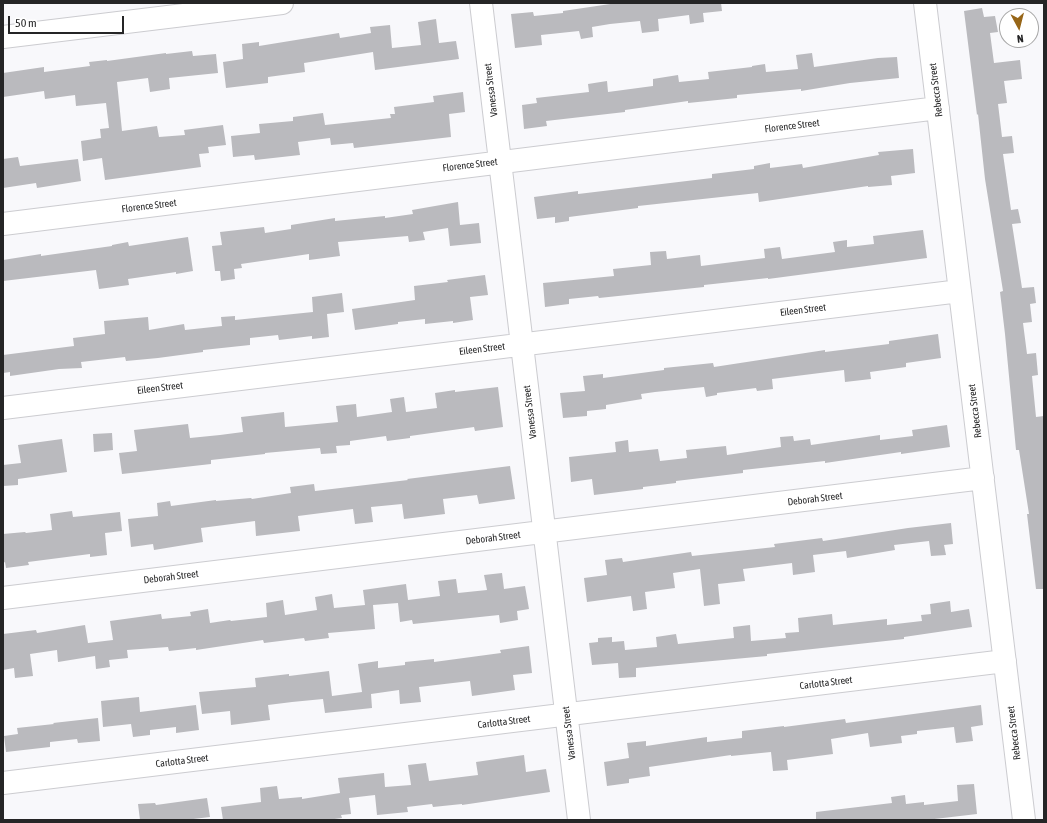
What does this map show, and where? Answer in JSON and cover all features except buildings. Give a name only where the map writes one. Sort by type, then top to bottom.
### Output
[{"type":"street","points":[[3,37],[282,3]]},
{"type":"street","name":"Vanessa Street","points":[[480,3],[579,820]]},
{"type":"street","name":"Rebecca Street","points":[[925,3],[1024,820]]},
{"type":"street","name":"Florence Street","points":[[3,224],[938,108]]},
{"type":"street","name":"Eileen Street","points":[[3,408],[960,291]]},
{"type":"street","name":"Deborah Street","points":[[3,598],[983,478]]},
{"type":"street","name":"Carlotta Street","points":[[3,783],[1005,661]]}]
